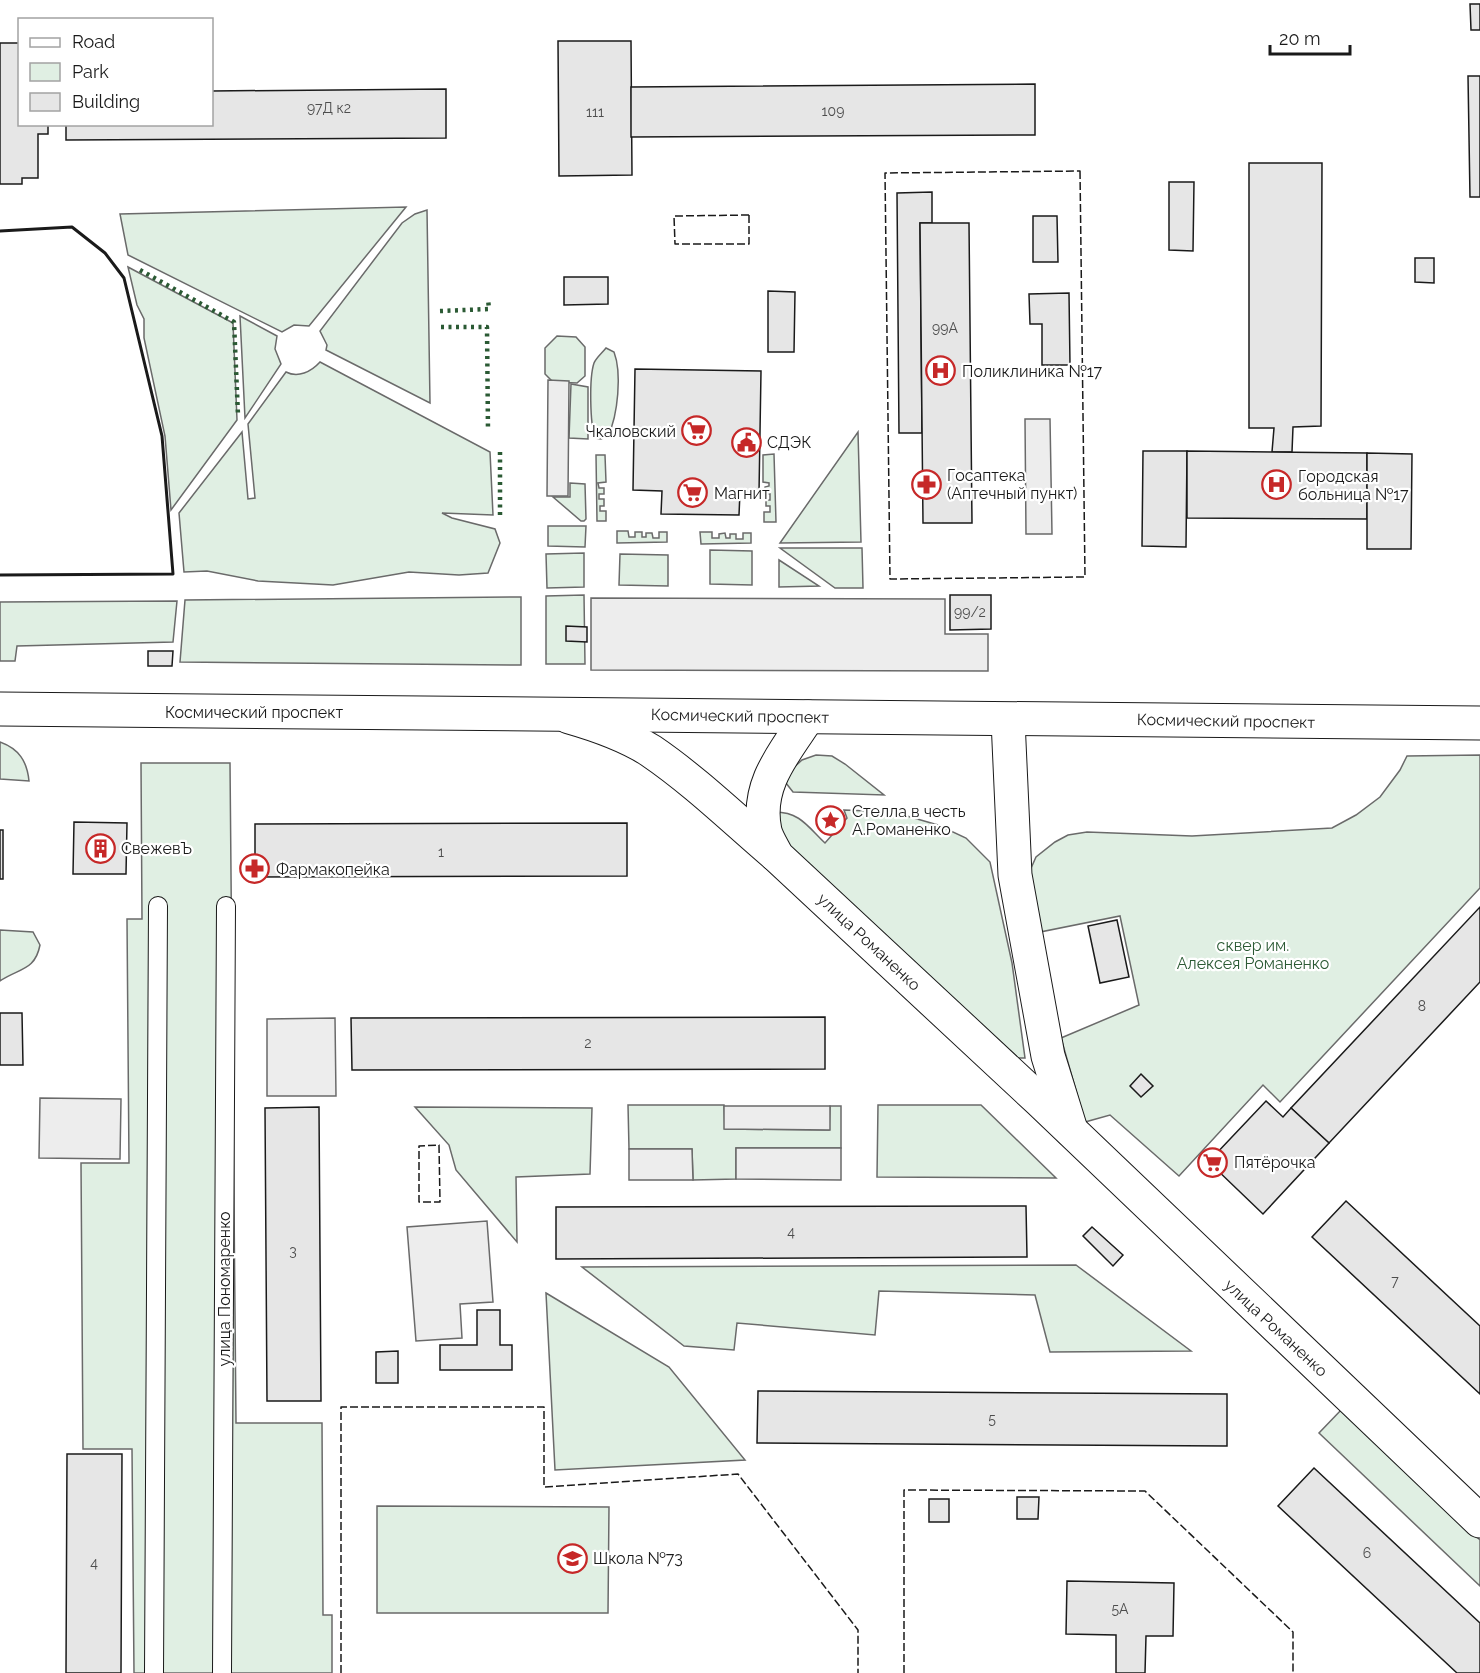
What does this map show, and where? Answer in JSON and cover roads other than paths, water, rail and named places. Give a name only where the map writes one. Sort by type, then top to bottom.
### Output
[{"type":"main road","name":"Космический проспект","points":[[0,709],[1480,723]]},
{"type":"main road","points":[[556,714],[601,727],[650,750],[777,856]]},
{"type":"main road","name":"улица Романенко","points":[[808,717],[772,771],[763,802],[765,832],[777,856],[1039,1100],[1480,1521]]},
{"type":"main road","name":"улица Романенко","points":[[1008,720],[1015,875],[1048,1056],[1073,1134]]},
{"type":"street","points":[[154,1673],[158,906]]},
{"type":"street","name":"улица Пономаренко","points":[[222,1673],[226,906]]},
{"type":"place","name":"Поликлиника №17","points":[[941,371]]},
{"type":"place","name":"Чкаловский","points":[[697,431]]},
{"type":"place","name":"СДЭК","points":[[746,442]]},
{"type":"place","name":"Госаптека (Аптечный пункт)","points":[[926,484]]},
{"type":"place","name":"Городская больница №17","points":[[1277,485]]},
{"type":"place","name":"Магнит","points":[[693,493]]},
{"type":"place","name":"Стелла в честь А.Романенко","points":[[831,820]]},
{"type":"place","name":"СвежевЪ","points":[[100,848]]},
{"type":"place","name":"Фармакопейка","points":[[255,869]]},
{"type":"place","name":"Пятёрочка","points":[[1213,1162]]},
{"type":"place","name":"Школа №73","points":[[572,1558]]},
{"type":"park label","name":"сквер им. Алексея Романенко","points":[[1253,954]]}]
